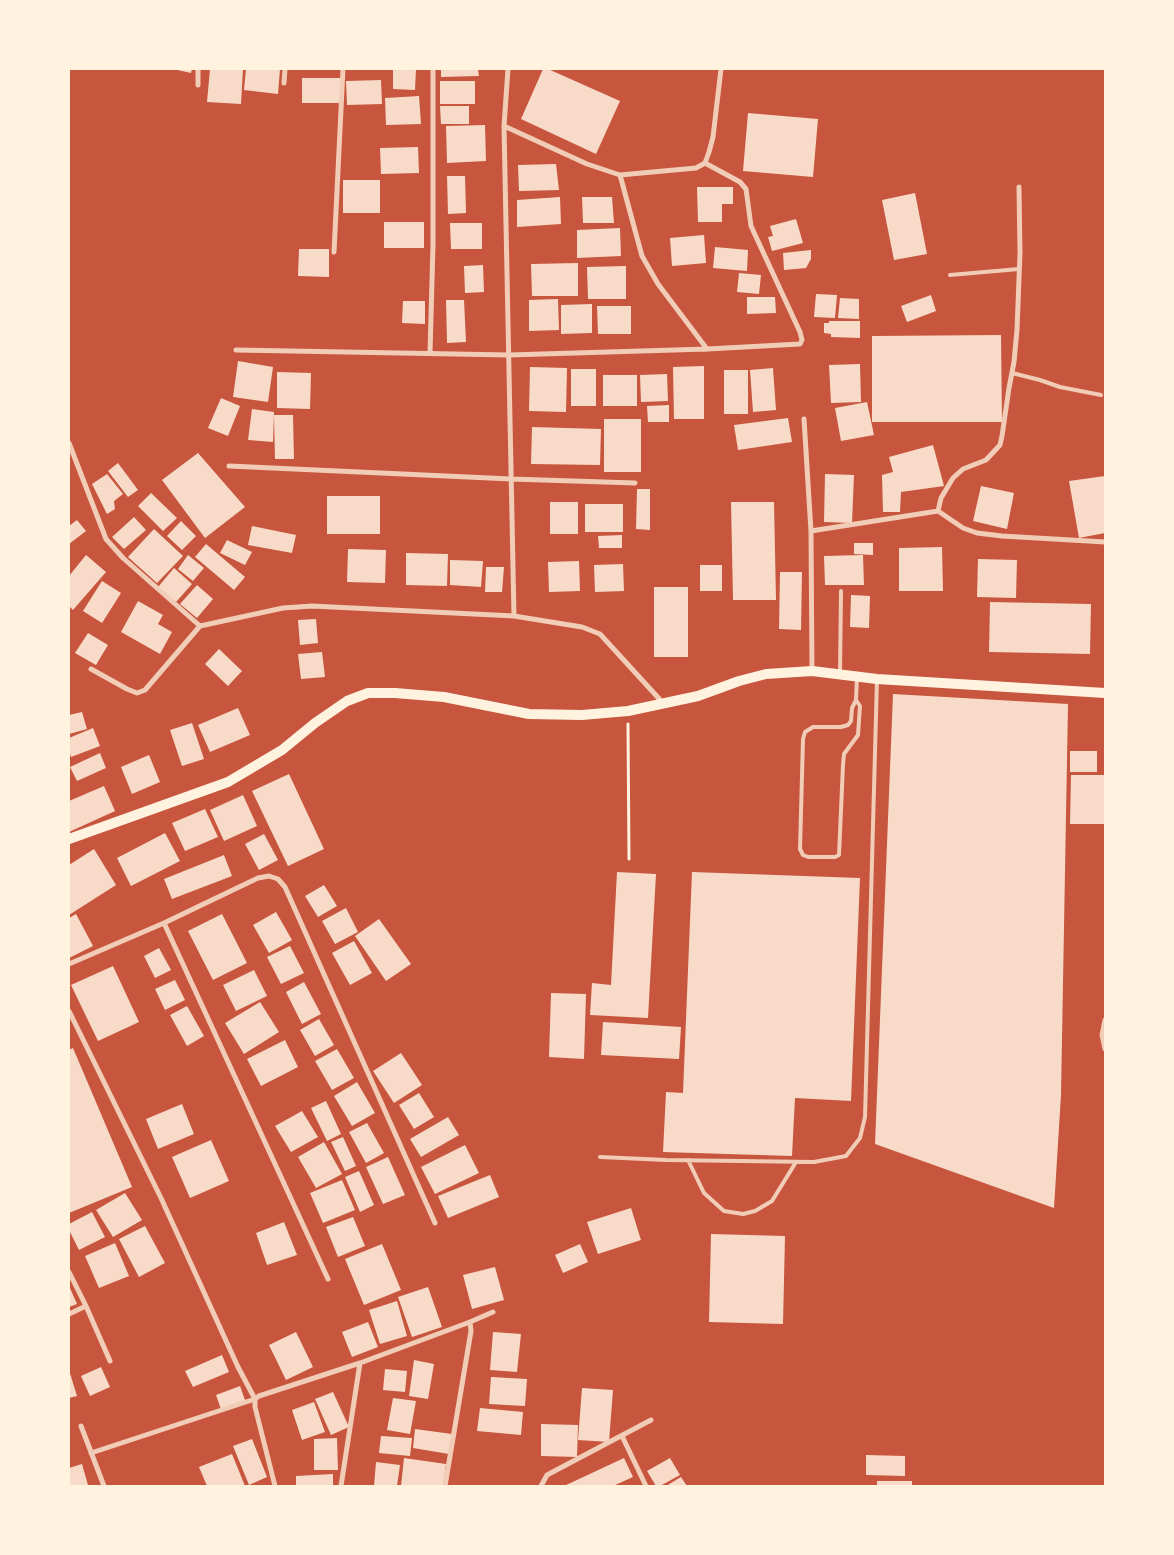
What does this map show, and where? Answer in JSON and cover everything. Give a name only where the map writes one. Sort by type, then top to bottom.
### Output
[{"type":"main road","points":[[69,839],[228,782],[282,750],[315,722],[346,701],[368,694],[395,693],[444,697],[529,714],[582,716],[628,711],[664,704],[698,696],[739,681],[766,674],[812,671],[877,679],[1105,693]]},
{"type":"street","points":[[198,69],[198,85]]},
{"type":"street","points":[[284,83],[285,69]]},
{"type":"street","points":[[334,252],[343,69]]},
{"type":"street","points":[[430,353],[433,244],[433,69]]},
{"type":"street","points":[[508,69],[504,126],[514,616]]},
{"type":"street","points":[[504,126],[587,164],[620,175],[696,168],[705,163],[713,137],[721,69]]},
{"type":"street","points":[[236,350],[509,355],[707,349],[796,344],[802,340],[751,226],[746,189],[740,182],[705,163]]},
{"type":"street","points":[[620,175],[642,256],[654,278],[707,349]]},
{"type":"street","points":[[938,511],[941,498],[953,478],[963,469],[986,460],[1000,445],[1014,362],[1017,330],[1020,269],[1019,188]]},
{"type":"street","points":[[804,419],[812,531],[812,671]]},
{"type":"street","points":[[69,443],[106,539],[123,558],[200,626]]},
{"type":"street","points":[[229,466],[635,483]]},
{"type":"street","points":[[812,531],[938,511],[963,528],[977,533],[1105,542]]},
{"type":"street","points":[[91,669],[137,693],[145,690],[200,626],[283,608],[312,606],[514,616],[582,627],[600,634],[664,704]]},
{"type":"street","points":[[69,964],[164,923],[258,878],[269,876],[278,879],[285,887],[435,1223]]},
{"type":"street","points":[[164,923],[328,1278]]},
{"type":"street","points":[[69,1011],[161,1198],[238,1367],[255,1399],[255,1407],[275,1486]]},
{"type":"street","points":[[1105,1020],[1102,1035],[1105,1049]]},
{"type":"street","points":[[69,1272],[110,1361]]},
{"type":"street","points":[[69,1314],[86,1306]]},
{"type":"street","points":[[91,1453],[360,1363],[493,1312]]},
{"type":"street","points":[[445,1486],[471,1331],[470,1322]]},
{"type":"street","points":[[341,1486],[360,1363]]},
{"type":"street","points":[[541,1486],[547,1475],[651,1420]]},
{"type":"street","points":[[81,1426],[104,1486]]},
{"type":"street","points":[[622,1436],[646,1486]]},
{"type":"lane","points":[[950,275],[1020,269]]},
{"type":"lane","points":[[1012,374],[1060,387],[1101,395]]},
{"type":"lane","points":[[840,675],[841,590]]},
{"type":"lane","points":[[856,700],[860,706],[858,735],[844,754],[842,765],[839,854],[834,857],[808,857],[803,855],[800,849],[803,739],[805,732],[813,727],[840,727],[848,725],[851,721],[852,708],[856,700],[857,677]]},
{"type":"lane","points":[[600,1157],[814,1162],[846,1156],[860,1138],[865,1117],[877,679]]},
{"type":"lane","points":[[688,1160],[704,1193],[724,1211],[743,1214],[755,1211],[772,1200],[796,1162]]},
{"type":"path","points":[[628,711],[628,859]]},
{"type":"building","points":[[173,69],[192,69],[191,73]]},
{"type":"building","points":[[210,69],[243,69],[241,104],[207,102]]},
{"type":"building","points":[[246,69],[280,69],[278,94],[244,90]]},
{"type":"building","points":[[393,69],[416,69],[415,90],[393,89]]},
{"type":"building","points":[[441,69],[478,69],[479,76],[441,77]]},
{"type":"building","points":[[543,69],[548,69],[620,101],[596,154],[521,119]]},
{"type":"building","points":[[302,78],[341,78],[341,103],[302,103]]},
{"type":"building","points":[[381,80],[382,104],[347,105],[346,81]]},
{"type":"building","points":[[440,81],[475,81],[475,104],[440,104]]},
{"type":"building","points":[[419,96],[421,124],[386,125],[385,98]]},
{"type":"building","points":[[440,106],[469,106],[469,124],[441,124]]},
{"type":"building","points":[[748,113],[818,119],[813,177],[743,171]]},
{"type":"building","points":[[485,125],[486,161],[447,163],[446,126]]},
{"type":"building","points":[[418,147],[419,173],[381,174],[380,148]]},
{"type":"building","points":[[556,164],[559,190],[519,191],[518,165]]},
{"type":"building","points":[[447,176],[465,176],[466,213],[448,214]]},
{"type":"building","points":[[343,180],[380,180],[380,213],[343,213]]},
{"type":"building","points":[[697,187],[733,187],[733,204],[722,204],[722,222],[698,222]]},
{"type":"building","points":[[915,193],[927,254],[894,260],[882,200]]},
{"type":"building","points":[[560,197],[561,224],[517,227],[517,200]]},
{"type":"building","points":[[582,197],[612,197],[614,223],[583,223]]},
{"type":"building","points":[[796,219],[803,243],[772,251],[768,237],[773,236],[770,226]]},
{"type":"building","points":[[384,222],[424,222],[424,248],[384,248]]},
{"type":"building","points":[[450,223],[482,223],[482,249],[451,249]]},
{"type":"building","points":[[620,228],[621,256],[577,258],[577,230]]},
{"type":"building","points":[[704,235],[706,263],[672,266],[670,238]]},
{"type":"building","points":[[715,247],[748,250],[747,271],[713,268]]},
{"type":"building","points":[[299,249],[329,249],[329,277],[298,276]]},
{"type":"building","points":[[811,250],[811,259],[806,268],[784,270],[783,253]]},
{"type":"building","points":[[578,263],[578,296],[532,296],[531,264]]},
{"type":"building","points":[[483,265],[484,292],[465,293],[464,266]]},
{"type":"building","points":[[626,266],[626,299],[588,299],[587,267]]},
{"type":"building","points":[[739,273],[761,275],[759,294],[737,292]]},
{"type":"building","points":[[816,294],[837,295],[835,318],[814,317]]},
{"type":"building","points":[[931,295],[936,311],[907,322],[901,306]]},
{"type":"building","points":[[747,297],[775,297],[776,313],[747,314]]},
{"type":"building","points":[[840,298],[859,299],[859,319],[838,318]]},
{"type":"building","points":[[558,299],[559,330],[529,331],[529,300]]},
{"type":"building","points":[[446,300],[464,300],[466,342],[447,343]]},
{"type":"building","points":[[403,301],[425,301],[425,324],[402,323]]},
{"type":"building","points":[[592,304],[592,333],[561,334],[561,305]]},
{"type":"building","points":[[597,306],[631,306],[631,334],[598,334]]},
{"type":"building","points":[[829,321],[860,321],[860,338],[831,337],[831,334],[824,333],[824,323],[829,323]]},
{"type":"building","points":[[1001,335],[1002,422],[872,422],[872,336]]},
{"type":"building","points":[[238,361],[273,367],[268,402],[233,397]]},
{"type":"building","points":[[860,364],[861,402],[831,403],[829,365]]},
{"type":"building","points":[[704,366],[704,419],[674,419],[673,367]]},
{"type":"building","points":[[530,367],[567,368],[566,412],[529,411]]},
{"type":"building","points":[[773,368],[776,410],[753,412],[750,370]]},
{"type":"building","points":[[571,369],[596,369],[596,406],[571,406]]},
{"type":"building","points":[[724,370],[748,370],[748,414],[724,414]]},
{"type":"building","points":[[277,372],[311,373],[310,409],[277,408]]},
{"type":"building","points":[[667,374],[668,401],[641,402],[640,375]]},
{"type":"building","points":[[603,375],[637,375],[637,406],[603,406]]},
{"type":"building","points":[[221,398],[240,406],[228,436],[208,428]]},
{"type":"building","points":[[867,402],[874,435],[841,441],[835,408]]},
{"type":"building","points":[[669,405],[669,422],[648,422],[647,406]]},
{"type":"building","points":[[252,409],[274,412],[273,442],[248,440]]},
{"type":"building","points":[[274,415],[293,415],[294,459],[275,459]]},
{"type":"building","points":[[788,418],[792,442],[738,450],[734,425]]},
{"type":"building","points":[[604,419],[641,419],[641,472],[604,472]]},
{"type":"building","points":[[532,427],[601,429],[600,465],[531,464]]},
{"type":"building","points":[[933,445],[944,486],[901,492],[900,512],[883,512],[882,475],[893,472],[889,457]]},
{"type":"building","points":[[198,453],[245,507],[205,538],[162,480]]},
{"type":"building","points":[[118,463],[138,490],[128,497],[108,471]]},
{"type":"building","points":[[107,474],[123,494],[114,501],[115,509],[107,514],[92,484]]},
{"type":"building","points":[[825,474],[854,475],[852,523],[824,522]]},
{"type":"building","points":[[1105,476],[1105,533],[1079,538],[1069,481]]},
{"type":"building","points":[[981,486],[1014,493],[1007,529],[973,521]]},
{"type":"building","points":[[637,489],[650,489],[650,530],[636,529]]},
{"type":"building","points":[[151,493],[177,518],[163,531],[138,506]]},
{"type":"building","points":[[327,496],[380,496],[380,534],[327,534]]},
{"type":"building","points":[[550,502],[578,502],[578,534],[550,534]]},
{"type":"building","points":[[731,502],[774,502],[776,600],[733,600]]},
{"type":"building","points":[[585,504],[623,504],[623,532],[585,532]]},
{"type":"building","points":[[134,517],[146,530],[124,549],[112,537]]},
{"type":"building","points":[[77,520],[86,531],[69,544],[69,526]]},
{"type":"building","points":[[181,521],[196,536],[182,550],[167,536]]},
{"type":"building","points":[[252,526],[296,535],[292,553],[248,545]]},
{"type":"building","points":[[154,529],[183,556],[157,583],[128,557]]},
{"type":"building","points":[[622,535],[622,548],[599,548],[598,536]]},
{"type":"building","points":[[227,540],[252,552],[245,565],[220,553]]},
{"type":"building","points":[[854,543],[873,543],[873,555],[854,554]]},
{"type":"building","points":[[206,544],[245,577],[234,590],[195,557]]},
{"type":"building","points":[[942,547],[943,591],[899,591],[899,548]]},
{"type":"building","points":[[348,549],[386,550],[385,583],[347,582]]},
{"type":"building","points":[[406,553],[448,554],[447,586],[406,585]]},
{"type":"building","points":[[86,555],[106,572],[73,610],[69,606],[69,576]]},
{"type":"building","points":[[188,555],[204,568],[193,581],[178,569]]},
{"type":"building","points":[[863,555],[864,585],[825,585],[824,556]]},
{"type":"building","points":[[978,559],[1017,560],[1016,598],[977,597]]},
{"type":"building","points":[[450,560],[483,561],[481,587],[450,585]]},
{"type":"building","points":[[579,561],[580,591],[549,592],[548,562]]},
{"type":"building","points":[[623,564],[624,591],[595,592],[594,565]]},
{"type":"building","points":[[700,565],[722,565],[722,591],[700,591]]},
{"type":"building","points":[[486,567],[504,567],[502,592],[485,592]]},
{"type":"building","points":[[174,568],[192,584],[176,602],[158,587]]},
{"type":"building","points":[[780,572],[802,572],[801,630],[779,629]]},
{"type":"building","points":[[102,581],[121,593],[102,623],[83,611]]},
{"type":"building","points":[[197,585],[213,599],[197,618],[180,604]]},
{"type":"building","points":[[654,587],[688,587],[688,657],[654,657]]},
{"type":"building","points":[[851,595],[870,596],[869,628],[850,627]]},
{"type":"building","points":[[138,601],[163,615],[158,624],[172,632],[160,654],[121,632]]},
{"type":"building","points":[[990,602],[1091,604],[1090,654],[989,652]]},
{"type":"building","points":[[316,619],[318,643],[300,645],[298,620]]},
{"type":"building","points":[[88,633],[108,645],[96,665],[75,653]]},
{"type":"building","points":[[219,649],[242,671],[228,686],[205,664]]},
{"type":"building","points":[[322,652],[325,677],[301,679],[298,654]]},
{"type":"building","points":[[893,694],[1068,704],[1061,1095],[1054,1208],[875,1144]]},
{"type":"building","points":[[238,708],[250,735],[210,752],[198,725]]},
{"type":"building","points":[[82,712],[87,729],[69,734],[69,715]]},
{"type":"building","points":[[192,723],[204,759],[182,766],[170,730]]},
{"type":"building","points":[[93,728],[100,746],[71,757],[69,738]]},
{"type":"building","points":[[1070,751],[1097,751],[1097,772],[1070,772]]},
{"type":"building","points":[[100,753],[106,768],[77,781],[70,767]]},
{"type":"building","points":[[149,755],[160,782],[132,794],[121,767]]},
{"type":"building","points":[[289,774],[324,849],[288,866],[252,791]]},
{"type":"building","points":[[1071,775],[1105,775],[1104,824],[1070,824]]},
{"type":"building","points":[[104,786],[115,811],[69,832],[69,801]]},
{"type":"building","points":[[243,795],[257,826],[224,841],[210,810]]},
{"type":"building","points":[[205,809],[218,837],[185,851],[172,823]]},
{"type":"building","points":[[165,833],[180,861],[131,886],[117,858]]},
{"type":"building","points":[[264,834],[278,860],[259,870],[245,844]]},
{"type":"building","points":[[94,849],[116,885],[69,915],[69,865]]},
{"type":"building","points":[[224,855],[232,876],[172,899],[164,879]]},
{"type":"building","points":[[617,872],[656,874],[648,1018],[590,1015],[592,983],[611,985]]},
{"type":"building","points":[[692,872],[860,878],[851,1101],[795,1098],[792,1156],[663,1152],[666,1092],[683,1093]]},
{"type":"building","points":[[324,885],[337,906],[318,917],[305,896]]},
{"type":"building","points":[[346,908],[358,932],[335,944],[322,921]]},
{"type":"building","points":[[276,912],[292,940],[269,953],[253,925]]},
{"type":"building","points":[[76,914],[93,946],[69,958],[69,918]]},
{"type":"building","points":[[222,914],[247,963],[213,980],[188,931]]},
{"type":"building","points":[[379,919],[411,964],[386,981],[355,936]]},
{"type":"building","points":[[354,941],[372,973],[350,985],[332,953]]},
{"type":"building","points":[[290,946],[304,973],[281,984],[267,957]]},
{"type":"building","points":[[159,948],[171,970],[155,978],[144,956]]},
{"type":"building","points":[[113,966],[139,1022],[98,1041],[71,985]]},
{"type":"building","points":[[254,970],[267,996],[236,1011],[223,985]]},
{"type":"building","points":[[175,980],[185,1000],[165,1010],[155,989]]},
{"type":"building","points":[[304,982],[321,1014],[302,1024],[286,992]]},
{"type":"building","points":[[551,993],[586,994],[584,1059],[549,1057]]},
{"type":"building","points":[[260,1002],[279,1032],[244,1054],[225,1023]]},
{"type":"building","points":[[187,1006],[204,1036],[187,1046],[170,1015]]},
{"type":"building","points":[[319,1019],[334,1045],[315,1056],[300,1030]]},
{"type":"building","points":[[603,1022],[681,1027],[679,1059],[601,1055]]},
{"type":"building","points":[[285,1040],[298,1067],[261,1086],[247,1059]]},
{"type":"building","points":[[73,1048],[132,1187],[69,1213],[69,1050]]},
{"type":"building","points":[[337,1049],[354,1078],[332,1090],[315,1061]]},
{"type":"building","points":[[401,1053],[422,1085],[394,1103],[373,1071]]},
{"type":"building","points":[[357,1082],[375,1113],[352,1126],[334,1096]]},
{"type":"building","points":[[419,1093],[434,1117],[414,1129],[399,1105]]},
{"type":"building","points":[[326,1101],[341,1134],[327,1141],[311,1108]]},
{"type":"building","points":[[182,1104],[194,1134],[158,1149],[146,1119]]},
{"type":"building","points":[[302,1111],[318,1137],[291,1152],[275,1126]]},
{"type":"building","points":[[448,1117],[459,1135],[421,1157],[410,1139]]},
{"type":"building","points":[[367,1123],[384,1153],[366,1163],[349,1132]]},
{"type":"building","points":[[343,1137],[356,1166],[345,1171],[331,1142]]},
{"type":"building","points":[[211,1140],[229,1181],[190,1198],[172,1157]]},
{"type":"building","points":[[324,1142],[342,1174],[316,1188],[298,1157]]},
{"type":"building","points":[[465,1145],[479,1173],[435,1194],[421,1167]]},
{"type":"building","points":[[388,1157],[405,1195],[383,1204],[366,1167]]},
{"type":"building","points":[[359,1171],[374,1205],[360,1212],[345,1177]]},
{"type":"building","points":[[490,1175],[499,1197],[448,1218],[438,1196]]},
{"type":"building","points":[[342,1180],[355,1210],[323,1223],[310,1193]]},
{"type":"building","points":[[125,1193],[142,1220],[113,1237],[96,1210]]},
{"type":"building","points":[[631,1208],[641,1240],[598,1254],[587,1222]]},
{"type":"building","points":[[92,1212],[105,1237],[79,1250],[69,1230],[69,1224]]},
{"type":"building","points":[[353,1217],[365,1246],[338,1257],[326,1227]]},
{"type":"building","points":[[284,1222],[297,1255],[267,1265],[256,1233]]},
{"type":"building","points":[[145,1226],[165,1263],[139,1277],[119,1239]]},
{"type":"building","points":[[711,1234],[785,1236],[783,1324],[709,1322]]},
{"type":"building","points":[[115,1243],[129,1276],[99,1288],[85,1256]]},
{"type":"building","points":[[382,1244],[401,1290],[364,1305],[345,1259]]},
{"type":"building","points":[[580,1244],[588,1262],[563,1273],[555,1255]]},
{"type":"building","points":[[495,1267],[504,1300],[472,1309],[463,1275]]},
{"type":"building","points":[[69,1286],[77,1304],[69,1307]]},
{"type":"building","points":[[428,1287],[442,1327],[412,1337],[398,1297]]},
{"type":"building","points":[[397,1301],[407,1336],[380,1344],[369,1310]]},
{"type":"building","points":[[368,1322],[378,1347],[352,1357],[342,1332]]},
{"type":"building","points":[[296,1332],[313,1367],[286,1380],[269,1345]]},
{"type":"building","points":[[493,1332],[521,1334],[517,1372],[490,1370]]},
{"type":"building","points":[[222,1355],[229,1372],[193,1387],[185,1371]]},
{"type":"building","points":[[414,1360],[434,1364],[428,1399],[409,1396]]},
{"type":"building","points":[[101,1367],[110,1387],[90,1396],[81,1376]]},
{"type":"building","points":[[385,1369],[407,1371],[405,1392],[383,1390]]},
{"type":"building","points":[[69,1370],[77,1396],[69,1398]]},
{"type":"building","points":[[491,1377],[527,1379],[525,1406],[489,1404]]},
{"type":"building","points":[[240,1386],[246,1403],[222,1412],[216,1395]]},
{"type":"building","points":[[582,1388],[613,1390],[609,1442],[578,1440]]},
{"type":"building","points":[[333,1392],[349,1427],[331,1435],[315,1399]]},
{"type":"building","points":[[393,1398],[416,1401],[410,1434],[387,1430]]},
{"type":"building","points":[[314,1402],[325,1432],[302,1440],[292,1410]]},
{"type":"building","points":[[480,1408],[523,1412],[521,1435],[477,1431]]},
{"type":"building","points":[[541,1424],[578,1425],[577,1457],[541,1456]]},
{"type":"building","points":[[415,1429],[452,1434],[449,1454],[413,1448]]},
{"type":"building","points":[[381,1436],[412,1438],[410,1456],[379,1453]]},
{"type":"building","points":[[337,1438],[338,1470],[314,1470],[314,1439]]},
{"type":"building","points":[[252,1439],[267,1477],[249,1485],[233,1446]]},
{"type":"building","points":[[232,1454],[245,1486],[207,1486],[199,1467]]},
{"type":"building","points":[[866,1455],[905,1456],[905,1476],[866,1475]]},
{"type":"building","points":[[404,1458],[446,1464],[443,1486],[401,1486]]},
{"type":"building","points":[[624,1458],[633,1477],[613,1486],[564,1486]]},
{"type":"building","points":[[670,1458],[680,1475],[660,1486],[656,1486],[647,1471]]},
{"type":"building","points":[[376,1462],[400,1465],[397,1486],[374,1486]]},
{"type":"building","points":[[82,1464],[88,1485],[69,1486],[69,1468]]},
{"type":"building","points":[[333,1474],[333,1486],[296,1486],[296,1476]]},
{"type":"building","points":[[681,1477],[687,1486],[666,1486]]},
{"type":"building","points":[[877,1481],[912,1481],[912,1486],[877,1486]]}]
